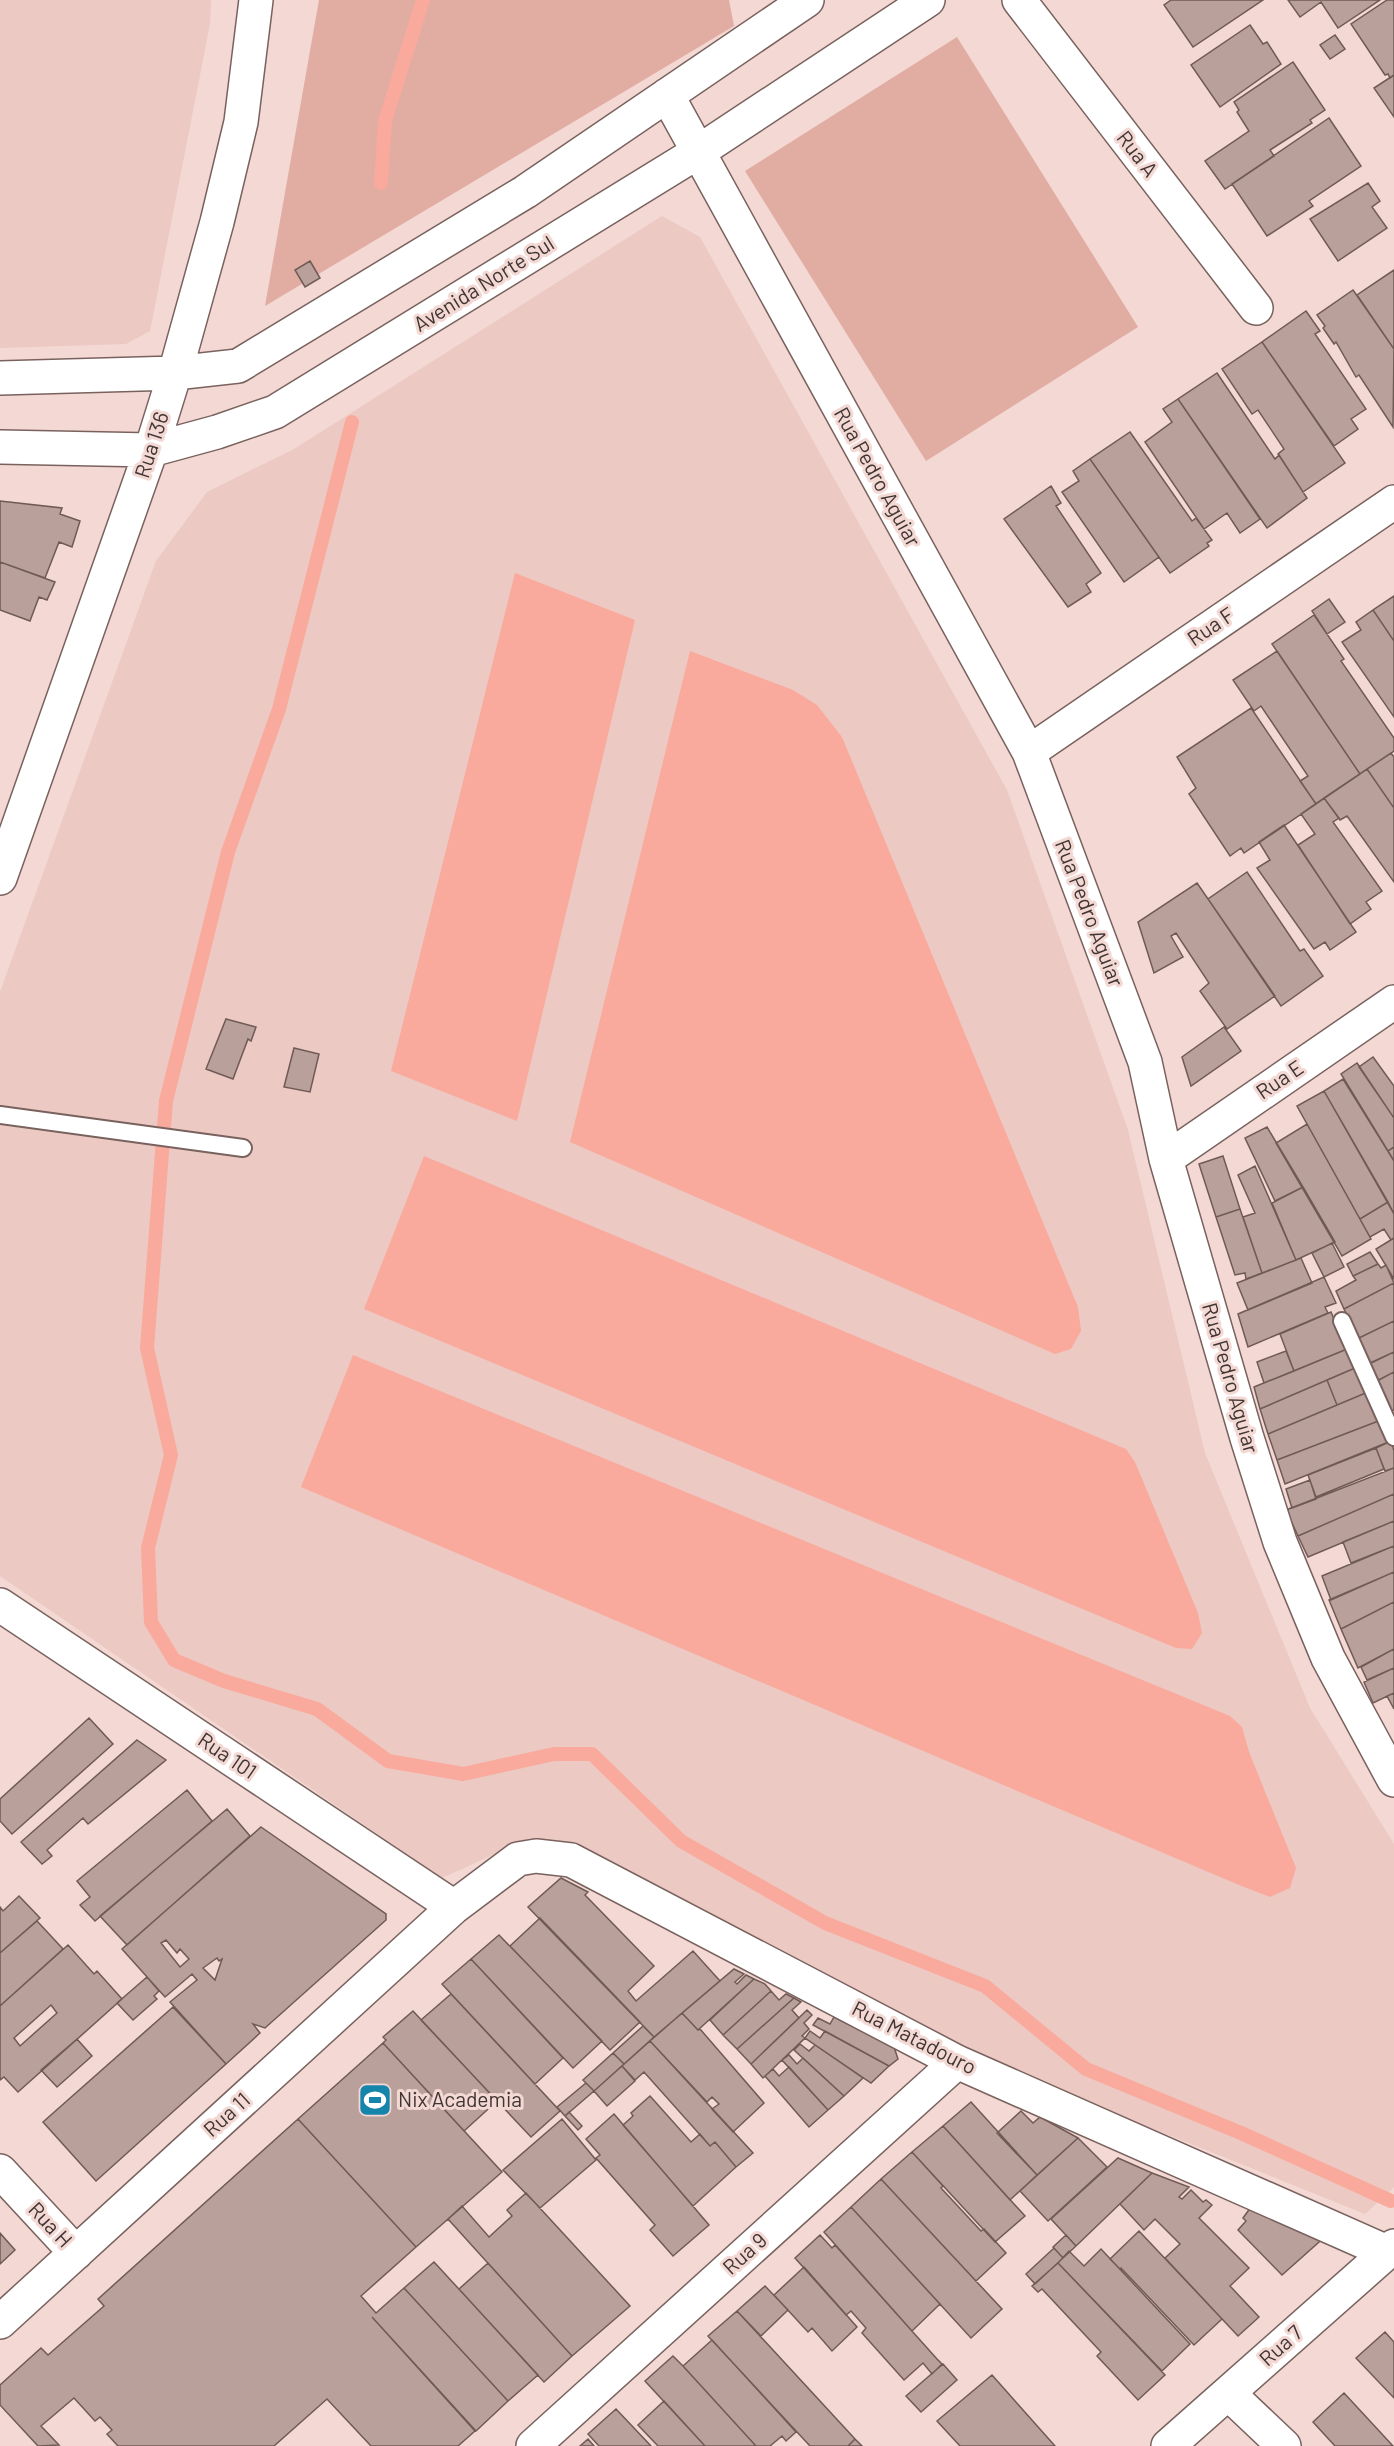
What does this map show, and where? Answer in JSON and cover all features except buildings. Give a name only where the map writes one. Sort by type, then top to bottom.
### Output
[{"type":"street","name":"Rua 136","points":[[0,878],[151,450],[175,373],[217,222],[241,122],[256,0]]},
{"type":"street","points":[[0,378],[175,373],[238,366],[525,192],[807,0]]},
{"type":"street","name":"Avenida Norte Sul","points":[[0,447],[151,450],[217,432],[275,412],[698,152],[928,0]]},
{"type":"street","name":"Rua A","points":[[1019,0],[1256,308]]},
{"type":"street","name":"Rua Pedro Aguiar","points":[[667,95],[1029,752],[1145,1062],[1166,1159],[1247,1438],[1280,1542],[1328,1659],[1394,1780]]},
{"type":"street","name":"Rua F","points":[[1029,752],[1394,502]]},
{"type":"street","name":"Rua E","points":[[1166,1159],[1394,1002]]},
{"type":"street","name":"Rua 101","points":[[0,1605],[454,1907]]},
{"type":"street","name":"Rua Matadouro","points":[[454,1907],[518,1859],[536,1856],[571,1860],[957,2061],[1391,2249]]},
{"type":"street","name":"Rua 11","points":[[0,2322],[454,1907]]},
{"type":"street","name":"Rua 9","points":[[533,2446],[957,2061]]},
{"type":"street","name":"Rua H","points":[[0,2171],[76,2253]]},
{"type":"street","name":"Rua 7","points":[[1168,2446],[1391,2249]]},
{"type":"street","points":[[1228,2393],[1284,2446]]},
{"type":"lane","points":[[0,1115],[243,1148]]},
{"type":"lane","points":[[1342,1321],[1394,1437]]},
{"type":"shaded area","points":[[0,0],[211,0],[210,24],[150,331],[126,344],[0,348]]},
{"type":"shaded area","points":[[319,0],[729,0],[734,26],[265,306]]},
{"type":"shaded area","points":[[957,37],[1138,327],[926,461],[745,171]]},
{"type":"shaded area","points":[[662,216],[700,237],[1007,790],[1128,1130],[1205,1453],[1310,1708],[1394,1844],[1394,2187],[1365,2214],[952,2048],[563,1844],[530,1838],[442,1878],[0,1576],[0,992],[156,561],[207,492],[294,449]]},
{"type":"shaded area","points":[[515,573],[635,620],[517,1121],[391,1071]]},
{"type":"shaded area","points":[[690,651],[793,690],[817,705],[842,737],[1078,1307],[1081,1331],[1071,1349],[1055,1354],[570,1142]]},
{"type":"shaded area","points":[[424,1156],[1126,1449],[1135,1462],[1198,1613],[1202,1633],[1192,1649],[1176,1648],[364,1309]]},
{"type":"shaded area","points":[[353,1355],[1230,1716],[1242,1727],[1249,1752],[1296,1868],[1290,1888],[1270,1897],[1239,1885],[301,1487]]},
{"type":"waterway","points":[[381,183],[385,121],[423,0]]},
{"type":"waterway","points":[[352,422],[279,709],[228,852],[166,1101],[147,1348],[171,1455],[148,1548],[151,1622],[174,1660],[224,1681],[317,1709],[388,1761],[463,1774],[554,1754],[592,1754],[681,1841],[825,1923],[985,1986],[1086,2069],[1241,2133],[1391,2201]]},
{"type":"place","name":"Nix Academia","points":[[375,2100]]}]
